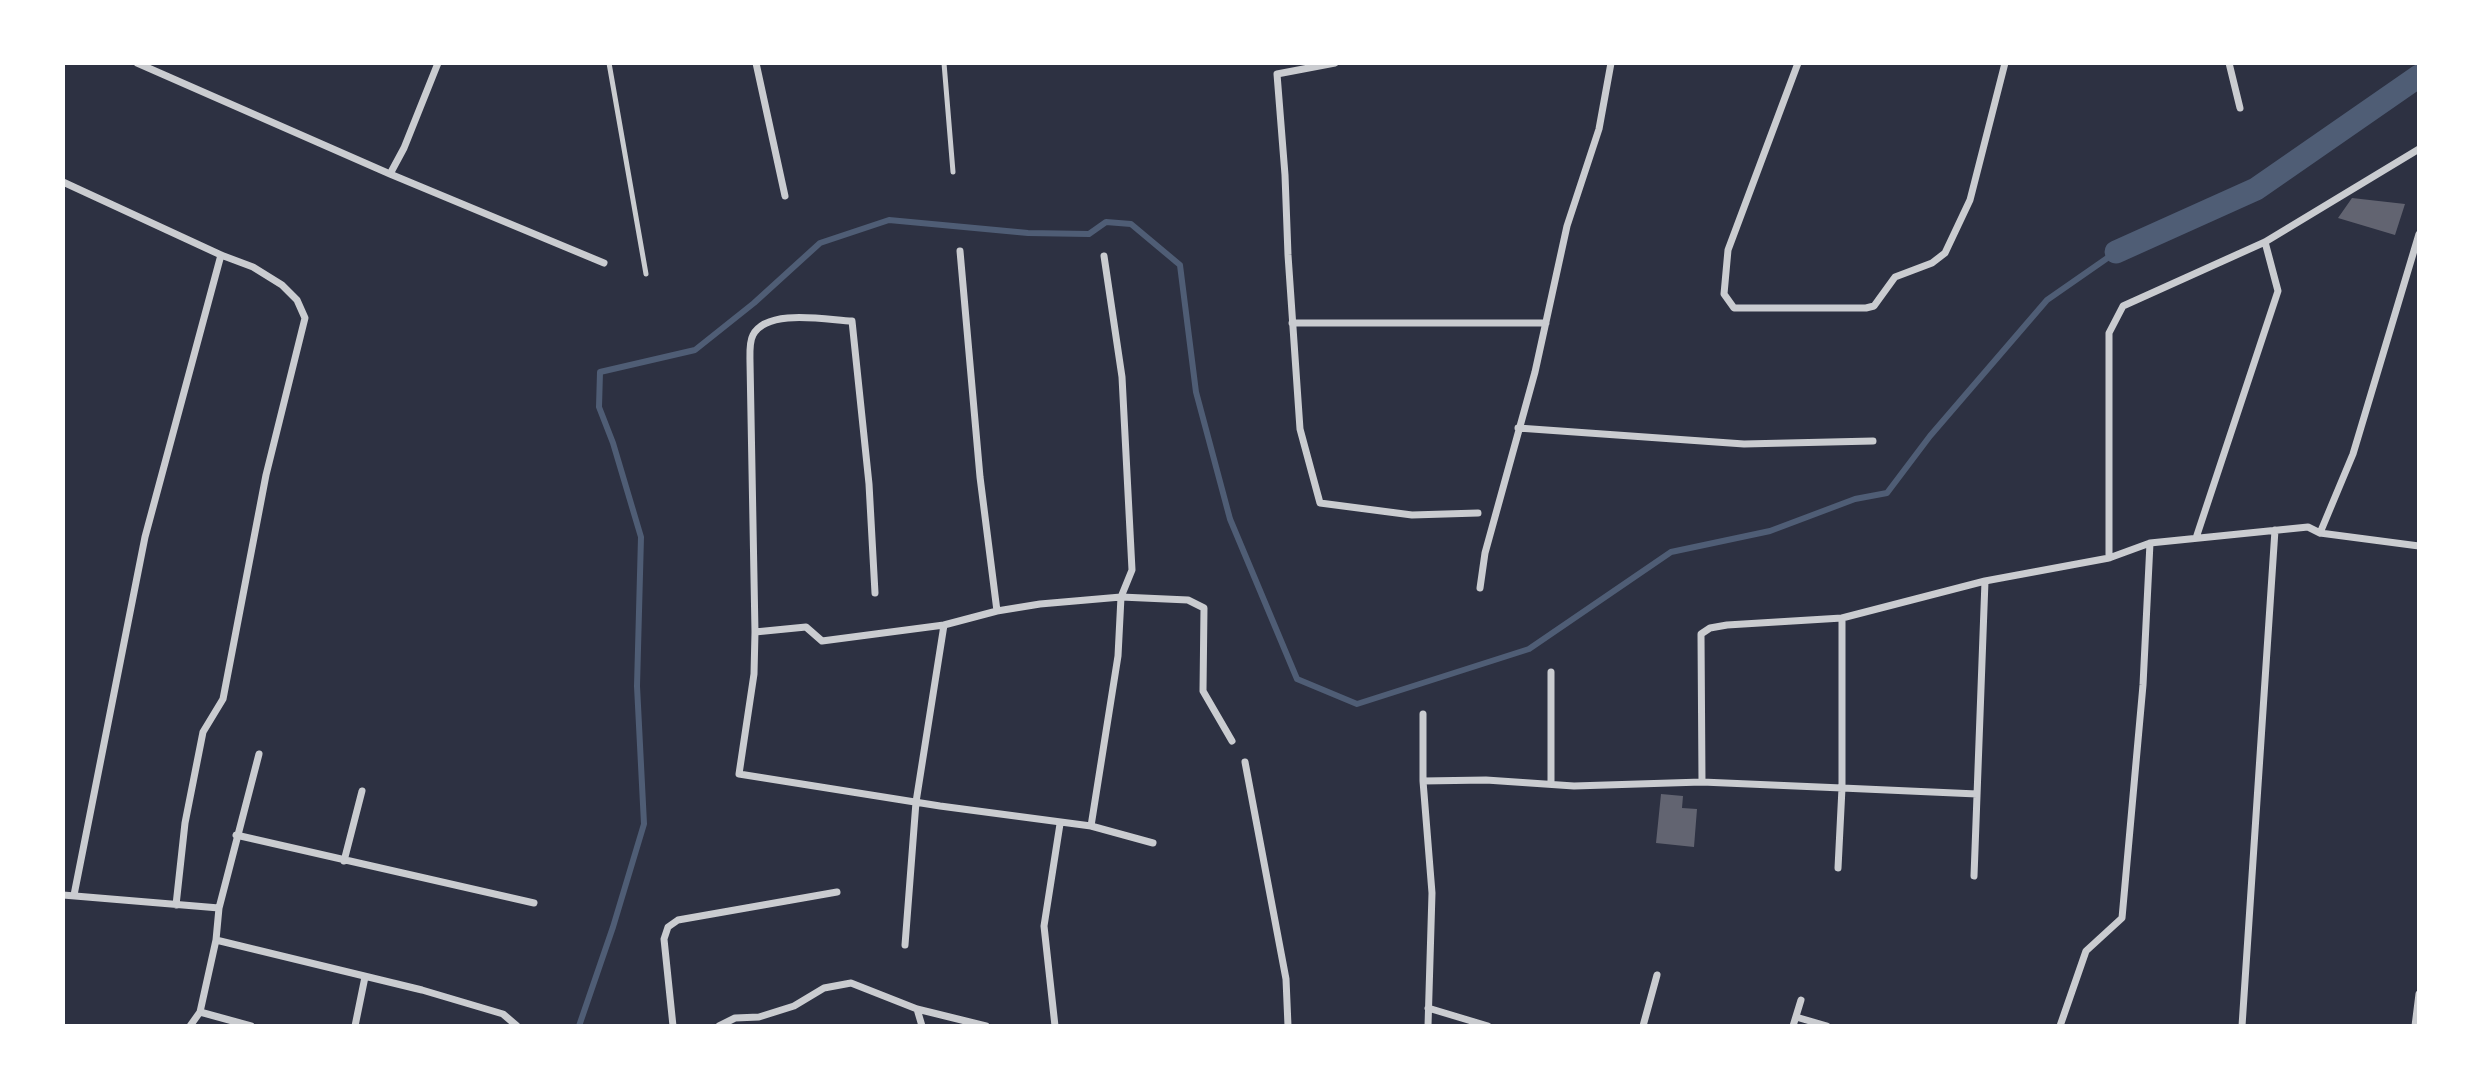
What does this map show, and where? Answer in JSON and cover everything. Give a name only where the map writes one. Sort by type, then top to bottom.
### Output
[{"type":"street","points":[[137,63],[390,174],[604,263]]},
{"type":"street","points":[[390,174],[404,148],[438,63]]},
{"type":"street","points":[[756,63],[785,196]]},
{"type":"street","points":[[1335,63],[1277,74],[1300,429],[1320,503],[1412,514],[1478,513]]},
{"type":"street","points":[[1480,588],[1485,553],[1535,372],[1567,226],[1599,129],[1611,63]]},
{"type":"street","points":[[1798,63],[1728,250],[1724,294],[1734,308],[1866,309],[1874,306],[1895,277],[1931,263],[1945,253],[1970,200],[2005,63]]},
{"type":"street","points":[[2229,63],[2240,108]]},
{"type":"street","points":[[2109,558],[2109,333],[2123,306],[2265,242],[2419,149]]},
{"type":"street","points":[[63,182],[221,256],[253,267],[282,285],[297,300],[305,318],[266,475],[223,699],[203,732],[185,823],[176,905]]},
{"type":"street","points":[[2320,533],[2353,453],[2419,234]]},
{"type":"street","points":[[2196,538],[2278,291],[2265,242]]},
{"type":"street","points":[[960,251],[980,477],[998,611]]},
{"type":"street","points":[[74,895],[145,537],[221,256]]},
{"type":"street","points":[[1091,826],[1118,656],[1121,597],[1132,570],[1123,391],[1104,256]]},
{"type":"street","points":[[876,593],[869,484],[852,321],[787,317],[763,325],[752,335],[750,384],[754,674],[739,774],[1060,824],[1091,826],[1153,843]]},
{"type":"street","points":[[1292,323],[1546,323]]},
{"type":"street","points":[[1518,428],[1744,444],[1873,441]]},
{"type":"street","points":[[1702,782],[1701,634],[1710,628],[1842,618],[1984,582],[2109,558],[2150,543],[2308,527],[2320,533],[2419,546]]},
{"type":"street","points":[[2242,1026],[2275,530]]},
{"type":"street","points":[[2060,1026],[2085,951],[2122,918],[2143,685],[2150,543]]},
{"type":"street","points":[[1974,876],[1984,582]]},
{"type":"street","points":[[755,632],[806,627],[822,641],[944,625],[998,611],[1040,604],[1121,597],[1188,600],[1204,608],[1203,691],[1232,741]]},
{"type":"street","points":[[1838,868],[1842,788],[1842,618]]},
{"type":"street","points":[[905,944],[916,802],[944,625]]},
{"type":"street","points":[[1551,672],[1551,784]]},
{"type":"street","points":[[1423,713],[1423,781],[1432,893],[1428,1026]]},
{"type":"street","points":[[190,1026],[200,1012],[216,940],[219,908],[259,754]]},
{"type":"street","points":[[1245,762],[1286,979],[1288,1026]]},
{"type":"street","points":[[1423,781],[1486,780],[1574,786],[1702,782],[1977,794]]},
{"type":"street","points":[[344,861],[362,791]]},
{"type":"street","points":[[1055,1026],[1044,926],[1060,824]]},
{"type":"street","points":[[236,835],[534,903]]},
{"type":"street","points":[[673,1026],[664,939],[668,927],[678,920],[837,892]]},
{"type":"street","points":[[63,895],[219,908]]},
{"type":"street","points":[[216,940],[503,1014],[517,1026]]},
{"type":"street","points":[[1643,1026],[1657,975]]},
{"type":"street","points":[[355,1026],[365,977]]},
{"type":"street","points":[[719,1026],[794,1006],[824,988],[852,983],[917,1009],[986,1026]]},
{"type":"street","points":[[2416,1026],[2419,994]]},
{"type":"street","points":[[1793,1026],[1801,1000]]},
{"type":"street","points":[[1428,1008],[1488,1026]]},
{"type":"street","points":[[917,1009],[922,1026]]},
{"type":"street","points":[[200,1012],[251,1026]]},
{"type":"street","points":[[1796,1017],[1827,1026]]},
{"type":"lane","points":[[609,63],[646,274]]},
{"type":"lane","points":[[944,63],[953,172]]},
{"type":"building","points":[[2352,198],[2405,204],[2395,235],[2338,218]]},
{"type":"building","points":[[1661,794],[1683,796],[1682,808],[1697,809],[1694,847],[1656,843]]},
{"type":"waterway","points":[[2116,252],[2256,189],[2419,76]]},
{"type":"waterway","points":[[579,1026],[644,824],[637,686],[641,537],[613,443],[599,407],[600,372],[695,350],[754,303],[820,243],[889,220],[1028,233],[1089,234],[1106,222],[1131,224],[1180,265],[1196,392],[1230,519],[1297,679],[1357,704],[1529,649],[1671,552],[1770,531],[1855,499],[1887,493],[1930,436],[2047,300],[2116,252]]}]
